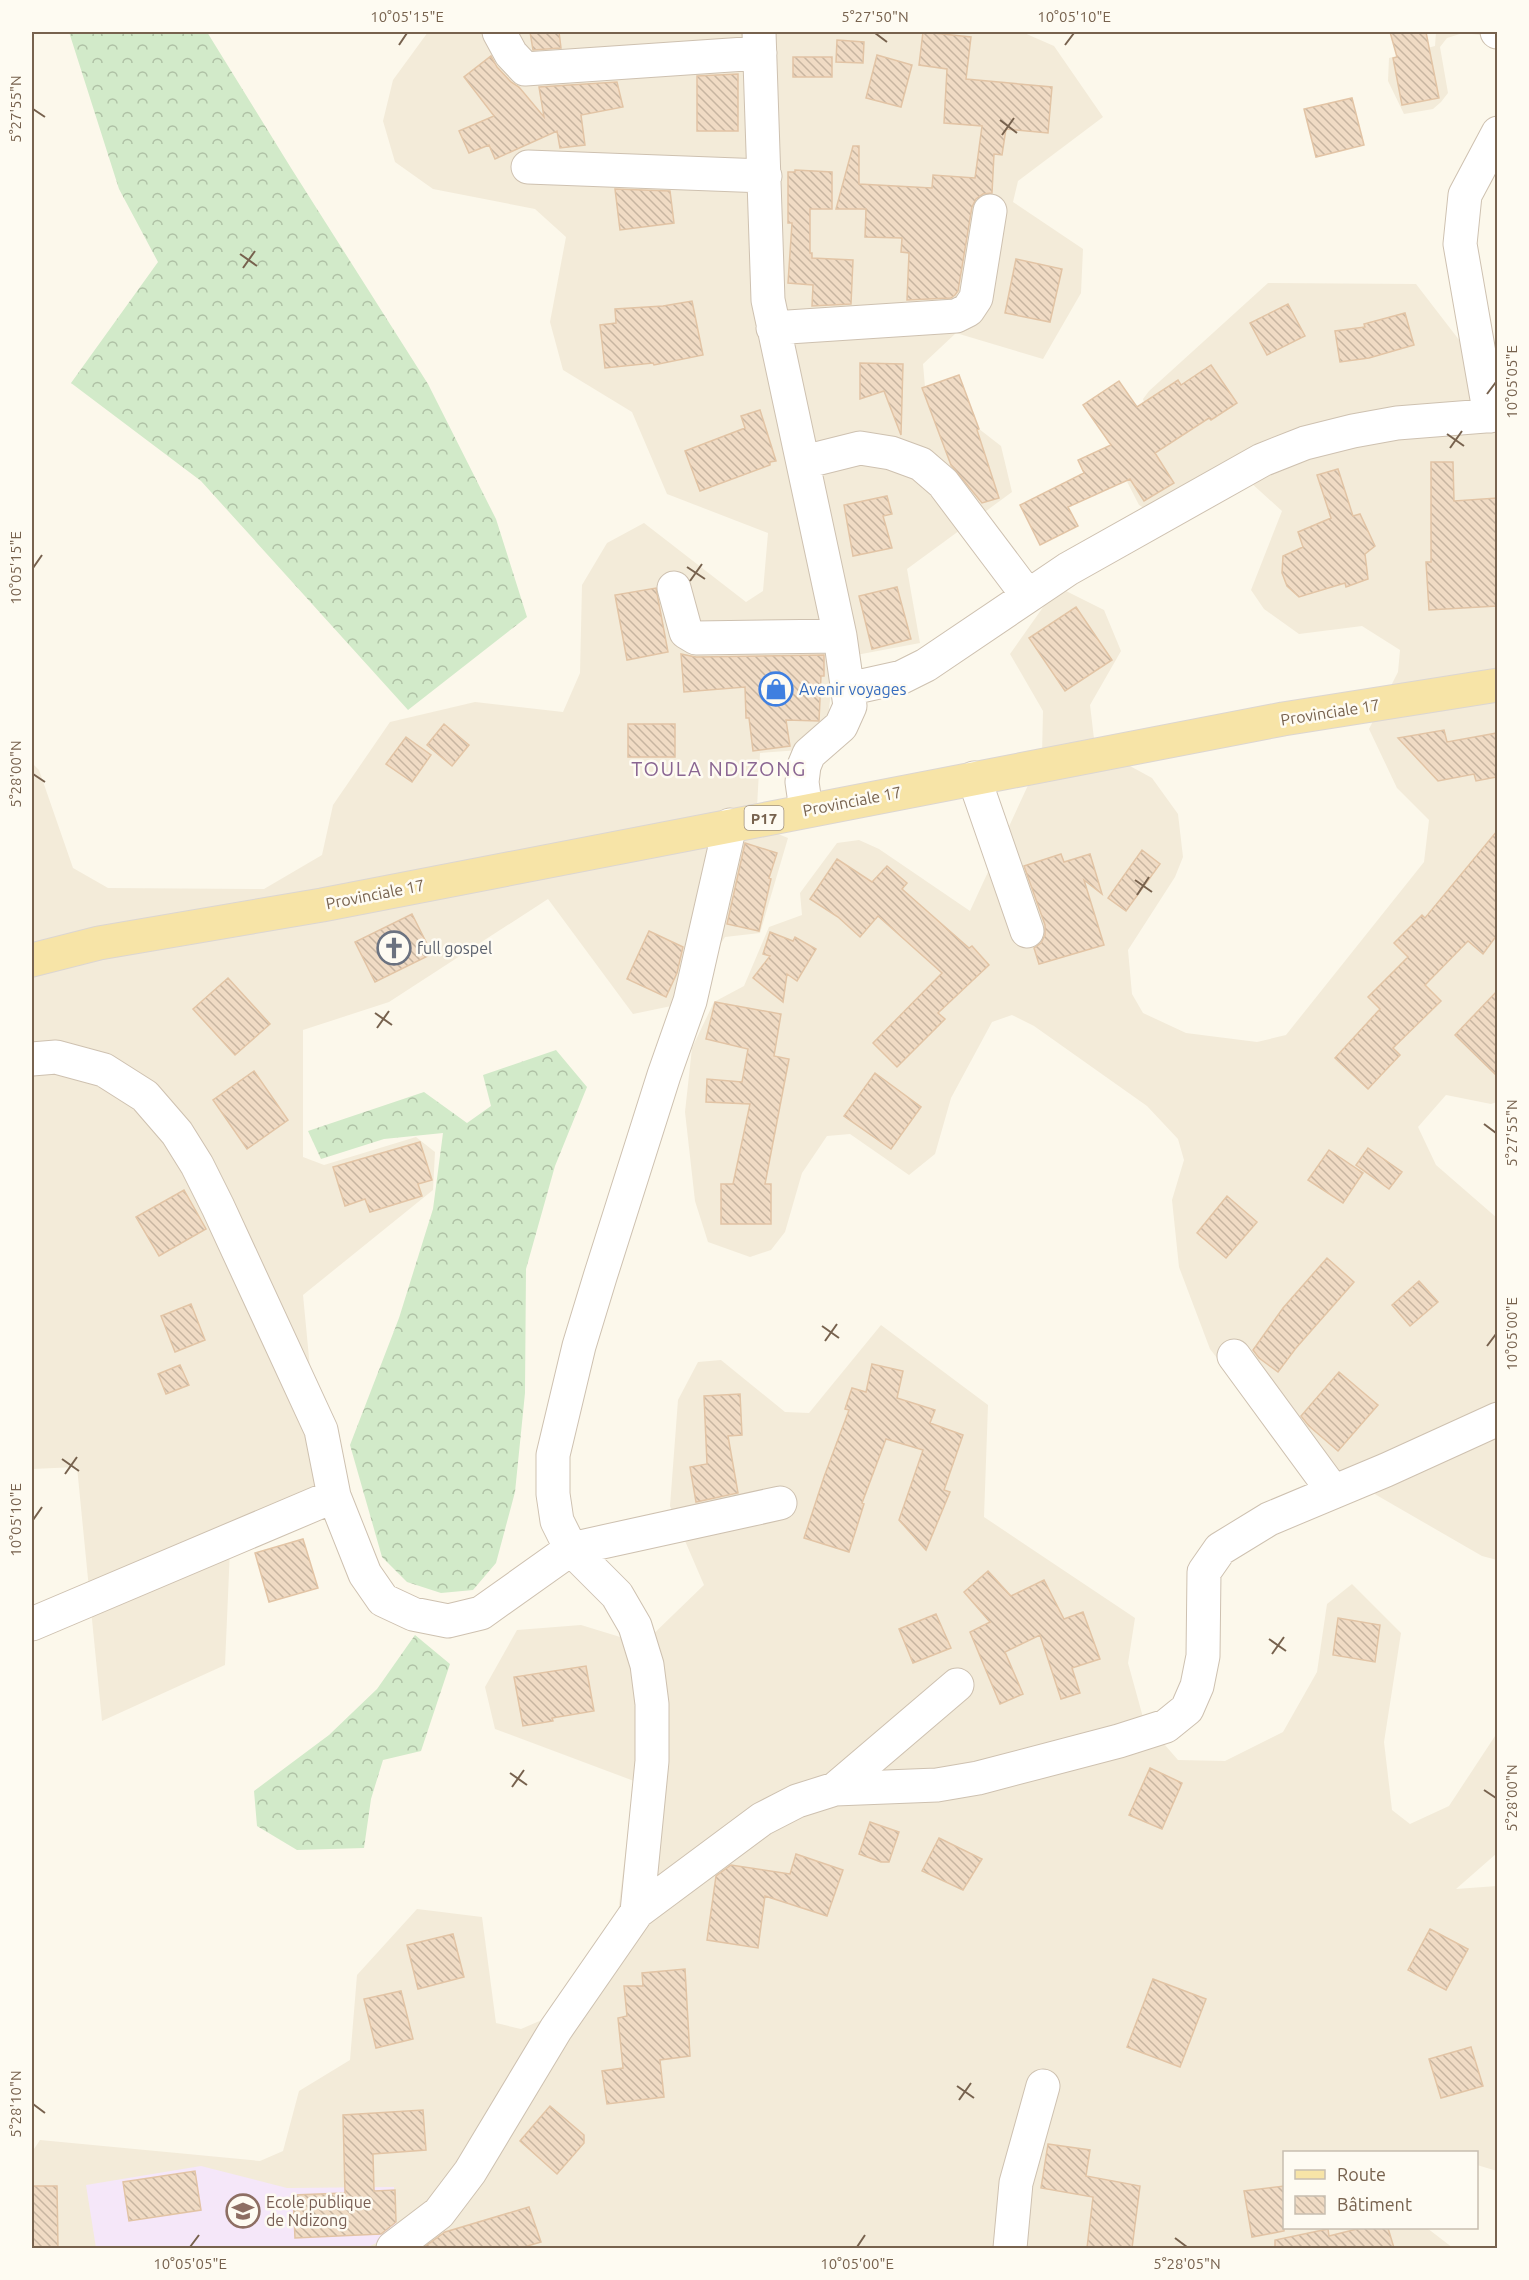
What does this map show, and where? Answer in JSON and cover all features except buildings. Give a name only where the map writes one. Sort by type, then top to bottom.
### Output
[{"type":"main road","name":"Provinciale 17","points":[[32,960],[99,943],[322,905],[1283,719],[1497,684]]},
{"type":"street","points":[[499,32],[511,54],[525,69],[759,42],[768,300],[840,636],[850,706],[841,726],[809,754],[801,782],[806,810]]},
{"type":"street","points":[[848,689],[902,677],[926,665],[1068,569],[1262,460],[1305,443],[1397,423],[1494,416],[1460,244],[1465,195],[1497,134]]},
{"type":"street","points":[[528,167],[765,176]]},
{"type":"street","points":[[773,328],[956,316],[968,310],[976,298],[990,211]]},
{"type":"street","points":[[804,462],[860,448],[891,453],[921,464],[943,483],[1028,596]]},
{"type":"street","points":[[674,588],[686,632],[696,638],[840,636]]},
{"type":"street","points":[[974,778],[1027,931]]},
{"type":"street","points":[[637,1912],[652,1761],[652,1704],[647,1665],[635,1626],[618,1595],[571,1549],[557,1521],[553,1494],[553,1455],[590,1311],[664,1075],[690,1001],[730,825]]},
{"type":"street","points":[[32,1059],[56,1057],[104,1070],[145,1096],[177,1133],[198,1166],[218,1207],[321,1430],[334,1496],[365,1574],[384,1600],[412,1614],[448,1620],[481,1613],[571,1549],[780,1503]]},
{"type":"street","points":[[1234,1356],[1333,1491]]},
{"type":"street","points":[[393,2248],[439,2213],[471,2172],[556,2029],[637,1912],[762,1819],[797,1801],[835,1789],[937,1785],[978,1778],[1119,1741],[1166,1726],[1187,1709],[1197,1686],[1203,1656],[1204,1572],[1220,1549],[1269,1519],[1386,1470],[1497,1419]]},
{"type":"street","points":[[32,1624],[334,1496]]},
{"type":"street","points":[[835,1789],[957,1685]]},
{"type":"street","points":[[1010,2248],[1016,2183],[1043,2086]]},
{"type":"shaded area","points":[[428,32],[1022,32],[1054,46],[1103,117],[1018,181],[1013,202],[1083,249],[1081,293],[1043,359],[956,333],[923,364],[925,387],[1001,446],[1012,492],[907,569],[920,643],[835,659],[828,717],[800,750],[760,753],[756,825],[788,838],[760,933],[725,937],[681,1004],[633,1014],[548,899],[389,1002],[303,1030],[303,1157],[324,1165],[416,1137],[435,1152],[433,1190],[303,1295],[324,1514],[230,1549],[225,1665],[102,1721],[77,1467],[32,1469],[32,763],[39,770],[73,868],[108,888],[264,889],[322,855],[333,805],[390,722],[475,702],[563,712],[580,673],[582,585],[607,543],[644,523],[746,602],[763,591],[768,533],[667,494],[632,412],[563,370],[550,322],[566,237],[535,209],[433,189],[395,162],[383,121],[393,80]]},
{"type":"shaded area","points":[[1436,32],[1483,32],[1481,35],[1463,33],[1447,38],[1440,47],[1448,93],[1433,109],[1404,114],[1388,81],[1389,58],[1435,46]]},
{"type":"shaded area","points":[[1268,283],[1416,284],[1493,384],[1497,384],[1497,1102],[1491,1104],[1446,1095],[1418,1127],[1436,1165],[1497,1218],[1497,1560],[1482,1556],[1340,1474],[1251,1402],[1210,1349],[1179,1267],[1172,1200],[1184,1160],[1178,1139],[1147,1106],[1034,1026],[1012,1015],[992,1022],[951,1098],[935,1154],[909,1175],[850,1134],[827,1136],[802,1173],[785,1232],[771,1250],[750,1257],[708,1242],[695,1201],[685,1112],[692,1048],[714,1002],[744,986],[769,927],[802,915],[800,893],[837,843],[859,840],[879,849],[970,911],[1042,755],[1043,711],[1010,654],[1046,603],[1066,591],[1104,610],[1121,651],[1090,705],[1095,747],[1152,778],[1178,814],[1183,857],[1175,877],[1128,950],[1132,994],[1143,1013],[1186,1033],[1257,1042],[1286,1035],[1424,862],[1429,820],[1397,788],[1369,729],[1398,672],[1400,650],[1362,626],[1299,634],[1264,609],[1251,590],[1282,511],[1249,481],[1157,516],[1139,505],[1119,466],[1151,420],[1143,399],[1149,391]]},
{"type":"shaded area","points":[[881,1325],[988,1405],[984,1517],[1135,1618],[1128,1663],[1144,1721],[1178,1760],[1225,1761],[1283,1732],[1317,1672],[1327,1604],[1352,1584],[1401,1633],[1384,1742],[1392,1810],[1410,1824],[1449,1806],[1497,1733],[1497,1853],[1456,1889],[1497,1886],[1497,2171],[1478,2165],[1478,2151],[1283,2151],[1283,2229],[1428,2229],[1453,2248],[32,2248],[32,2152],[40,2140],[260,2161],[283,2151],[299,2091],[350,2060],[357,1975],[417,1909],[482,1917],[496,2023],[521,2029],[565,2010],[615,1938],[634,1781],[495,1729],[485,1687],[517,1630],[581,1625],[643,1644],[704,1585],[670,1506],[678,1400],[698,1362],[721,1360],[785,1412],[809,1413]]},
{"type":"shaded area","name":"Ecole publique de Ndizong","points":[[201,2166],[287,2188],[394,2187],[397,2233],[366,2248],[96,2248],[86,2185]]},
{"type":"green space","points":[[69,32],[207,32],[428,384],[496,519],[527,617],[408,710],[201,481],[71,383],[158,262],[119,189]]},
{"type":"green space","points":[[556,1050],[587,1087],[555,1166],[526,1269],[525,1393],[515,1492],[496,1563],[473,1590],[441,1593],[407,1582],[382,1557],[350,1445],[399,1318],[433,1209],[443,1133],[384,1139],[321,1159],[308,1131],[424,1092],[467,1123],[491,1106],[483,1075]]},
{"type":"green space","points":[[415,1635],[450,1664],[421,1751],[383,1760],[371,1799],[364,1848],[297,1850],[257,1826],[254,1791],[329,1735],[377,1689]]},
{"type":"place","name":"Avenir voyages","points":[[776,689]]},
{"type":"place","name":"full gospel","points":[[394,948]]},
{"type":"place","name":"Ecole publique de Ndizong","points":[[243,2211]]},
{"type":"district","name":"TOULA NDIZONG","points":[[719,768]]}]
